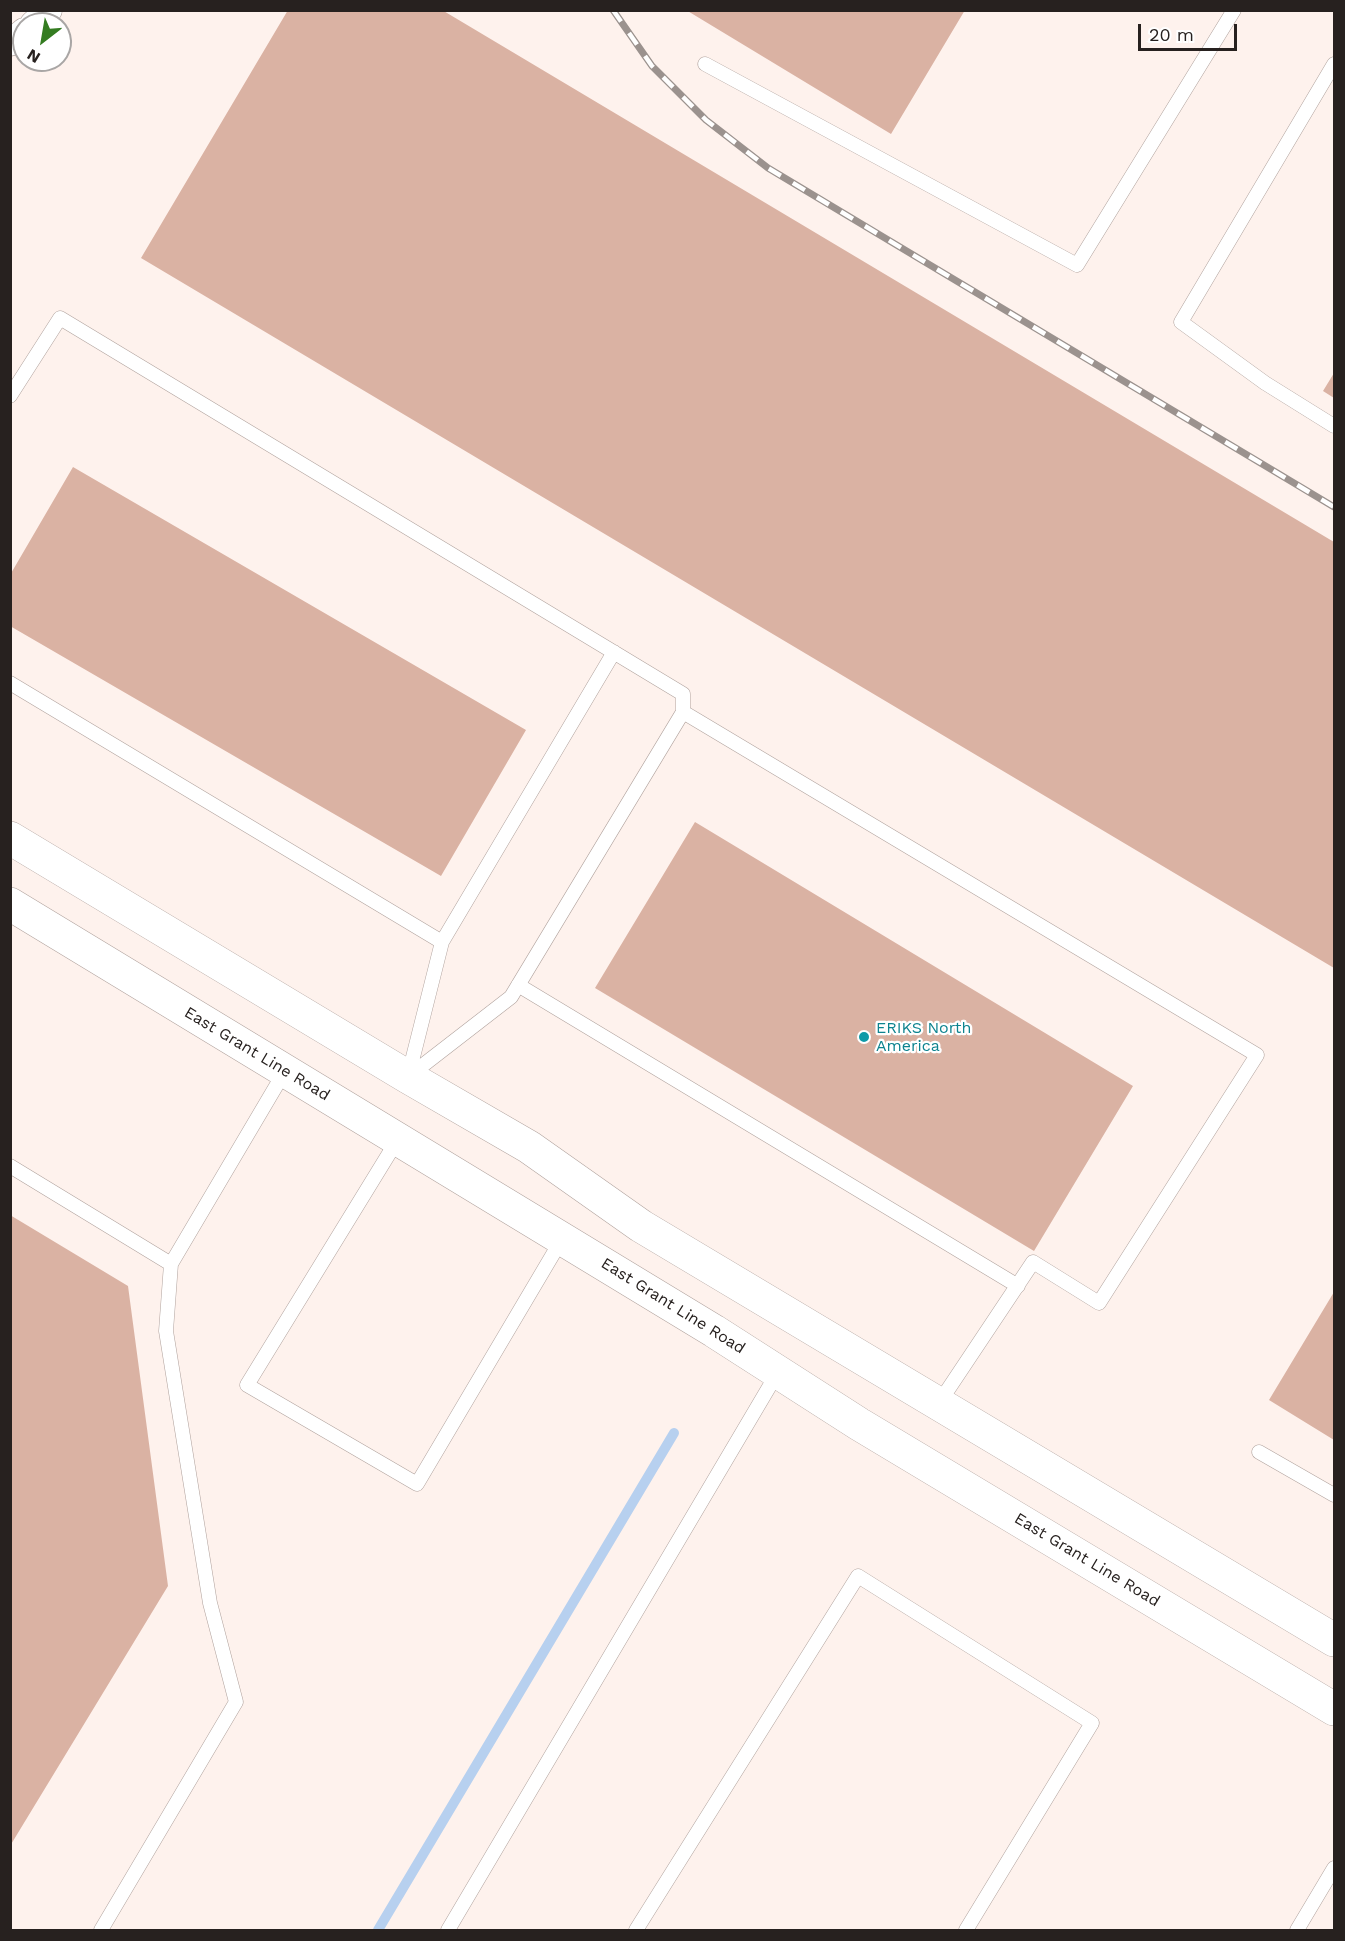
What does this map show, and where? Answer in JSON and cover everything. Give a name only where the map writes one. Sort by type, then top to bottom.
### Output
[{"type":"main road","points":[[10,838],[529,1147],[641,1226],[1335,1640]]},
{"type":"main road","name":"East Grant Line Road","points":[[10,904],[562,1239],[869,1430],[1335,1709]]},
{"type":"lane","points":[[705,64],[1077,265],[1234,10]]},
{"type":"lane","points":[[1335,64],[1181,322],[1265,383],[1335,426]]},
{"type":"lane","points":[[10,396],[60,318],[683,694],[683,712],[511,997],[408,1077]]},
{"type":"lane","points":[[408,1077],[441,942],[614,652]]},
{"type":"lane","points":[[10,683],[441,942]]},
{"type":"lane","points":[[683,712],[1257,1056],[1099,1303],[1033,1262],[939,1403]]},
{"type":"lane","points":[[518,985],[1018,1286]]},
{"type":"lane","points":[[101,1930],[236,1702],[210,1603],[166,1331],[171,1264],[285,1071]]},
{"type":"lane","points":[[398,1139],[247,1385],[417,1484],[562,1239]]},
{"type":"lane","points":[[10,1166],[171,1264]]},
{"type":"lane","points":[[448,1930],[778,1372]]},
{"type":"lane","points":[[1258,1452],[1335,1495]]},
{"type":"lane","points":[[636,1930],[858,1576],[1092,1724],[966,1930]]},
{"type":"lane","points":[[1297,1930],[1335,1868]]},
{"type":"building","points":[[288,10],[442,10],[1334,542],[1334,968],[141,258]]},
{"type":"building","points":[[686,10],[965,10],[891,134]]},
{"type":"building","points":[[1334,373],[1334,398],[1323,391]]},
{"type":"building","points":[[73,467],[526,730],[441,876],[10,626],[10,575]]},
{"type":"building","name":"ERIKS North America","points":[[695,822],[1133,1086],[1034,1251],[595,988]]},
{"type":"building","points":[[10,1215],[128,1286],[168,1586],[10,1846]]},
{"type":"building","points":[[1334,1292],[1334,1440],[1269,1400]]},
{"type":"waterway","points":[[378,1930],[674,1433]]},
{"type":"railway","points":[[613,10],[652,66],[706,120],[768,168],[1334,507]]},
{"type":"place","name":"ERIKS North America","points":[[864,1037]]}]
